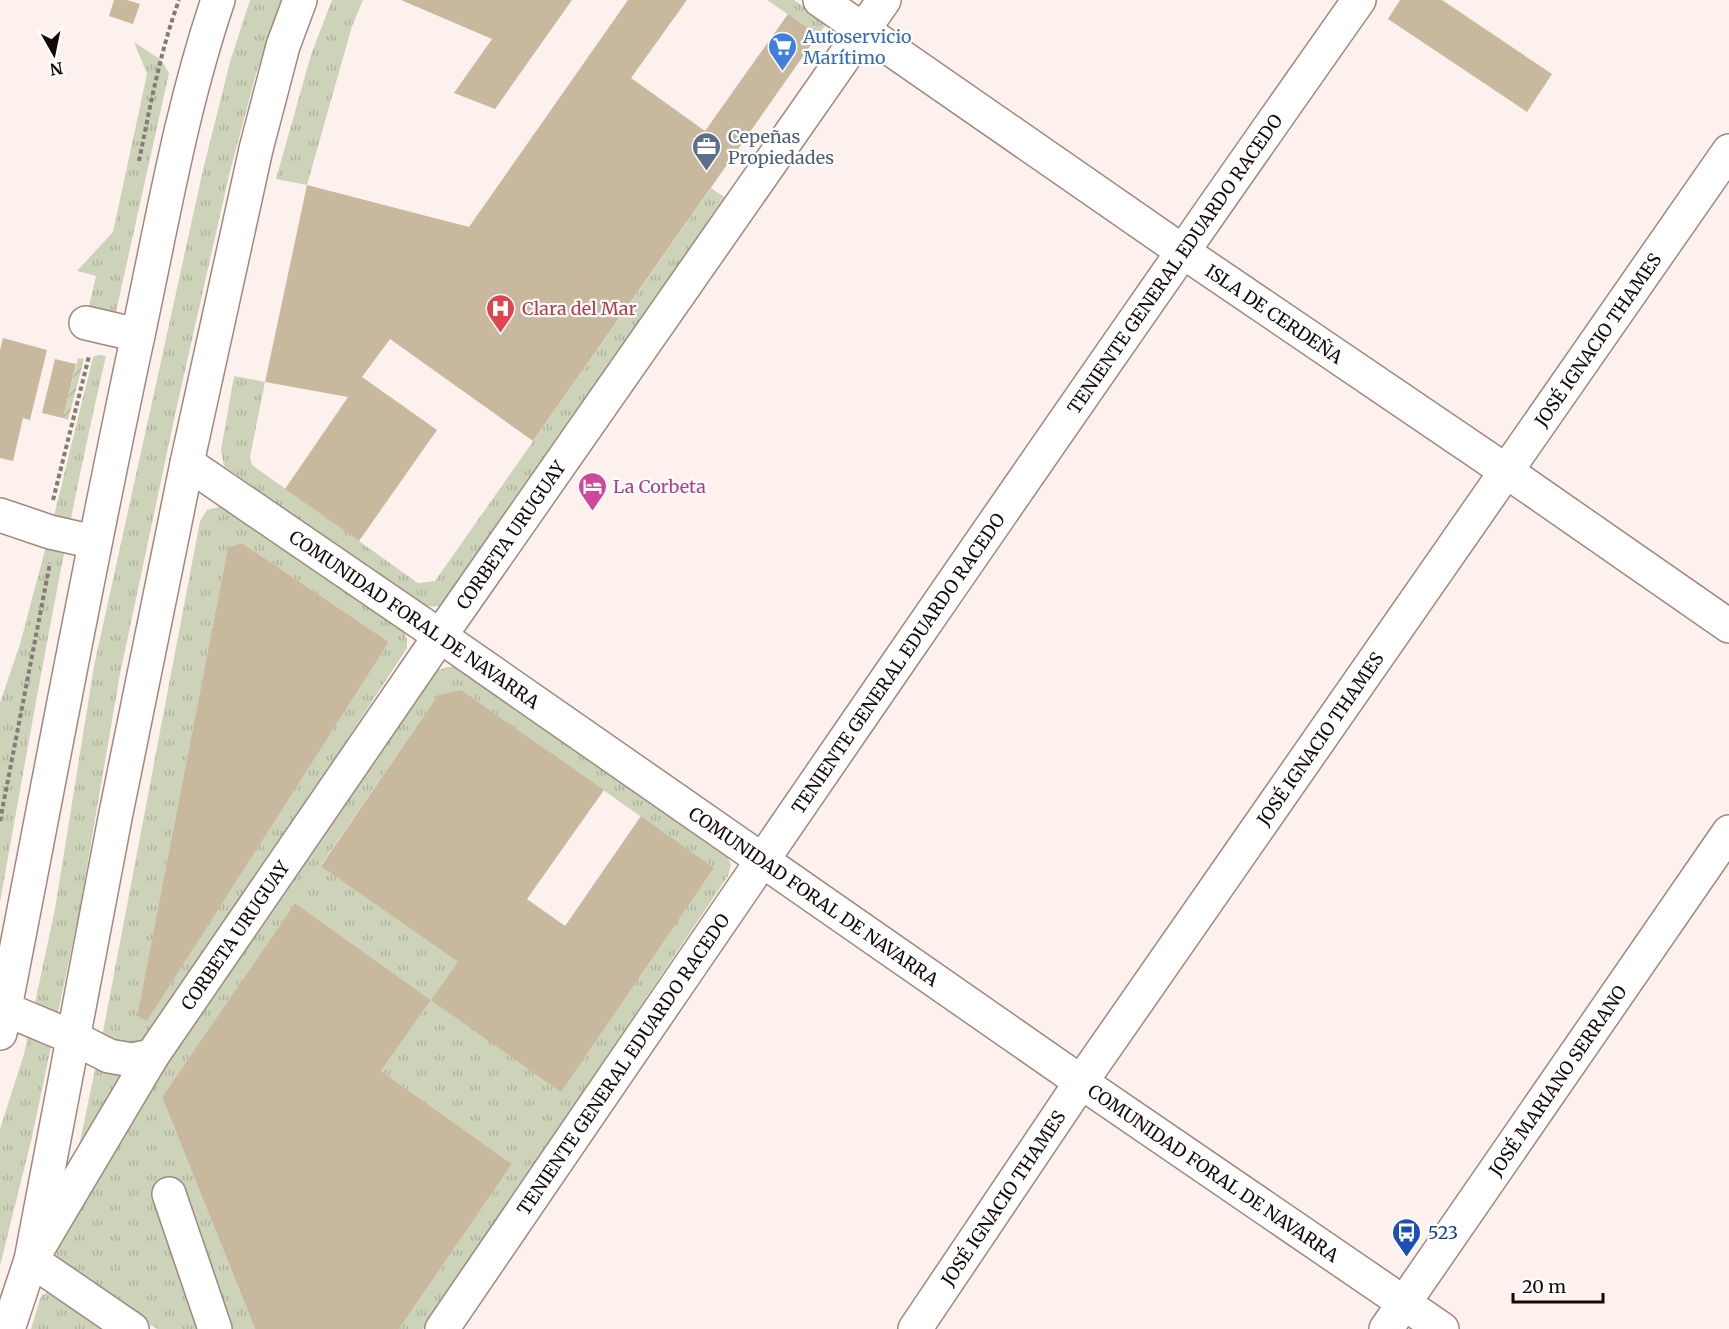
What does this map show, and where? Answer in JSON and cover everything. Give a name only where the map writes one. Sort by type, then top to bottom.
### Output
[{"type":"street","points":[[152,1056],[132,1060],[120,1059],[109,1056],[74,1038],[2,1021],[46,803],[94,542],[110,329],[181,128],[218,0]]},
{"type":"street","points":[[8,1329],[31,1260],[117,807],[187,463],[256,150],[283,46],[300,0]]},
{"type":"street","name":"ISLA DE CERDEÑA","points":[[820,0],[1729,626]]},
{"type":"street","name":"CORBETA URUGUAY","points":[[31,1260],[152,1056],[440,636],[884,0]]},
{"type":"street","name":"TENIENTE GENERAL EDUARDO RACEDO","points":[[442,1329],[1182,251],[1359,0]]},
{"type":"street","name":"JOSÉ IGNACIO THAMES","points":[[915,1329],[1081,1082],[1729,151]]},
{"type":"street","name":"COMUNIDAD FORAL DE NAVARRA","points":[[187,463],[1442,1329]]},
{"type":"street","points":[[0,515],[56,533],[94,542]]},
{"type":"street","name":"JOSÉ MARIANO SERRANO","points":[[1386,1329],[1729,832]]},
{"type":"street","points":[[170,1194],[215,1329]]},
{"type":"street","points":[[31,1260],[132,1329]]},
{"type":"path","points":[[0,821],[61,513],[51,510],[89,355],[102,351],[110,329]]},
{"type":"green space","points":[[250,0],[281,0],[256,74],[229,175],[175,415],[120,674],[79,913],[32,1137],[0,1266],[0,1129],[24,1054],[55,909],[94,666],[203,170],[230,62]]},
{"type":"green space","points":[[332,0],[363,0],[352,26],[307,185],[276,179],[311,55]]},
{"type":"green space","points":[[767,0],[794,0],[827,23],[818,35]]},
{"type":"green space","points":[[134,42],[161,60],[169,73],[114,321],[87,315],[96,276],[77,271],[113,232],[147,74]]},
{"type":"green space","points":[[711,188],[730,201],[445,604],[427,606],[410,599],[224,466],[221,450],[234,376],[265,382],[250,457],[252,465],[418,583],[435,581]]},
{"type":"green space","points":[[94,356],[106,356],[63,560],[0,902],[0,703],[20,644],[92,361]]},
{"type":"green space","points":[[78,358],[84,359],[68,420],[63,418]]},
{"type":"green space","points":[[224,507],[403,630],[407,639],[407,648],[149,1043],[141,1049],[102,1037],[200,521],[207,510]],"holes":[[[242,543],[389,642],[147,1020],[137,1016],[228,547]]]},
{"type":"green space","points":[[447,667],[457,667],[727,855],[731,865],[728,876],[423,1329],[399,1329],[512,1164],[381,1071],[431,1000],[295,903],[162,1097],[255,1329],[157,1329],[62,1266],[57,1259],[55,1249],[88,1181],[434,672]],"holes":[[[461,690],[714,868],[561,1091],[458,962],[321,865],[438,695]]]},
{"type":"green space","points":[[97,1060],[126,1072],[77,1156]]},
{"type":"green space","points":[[49,1292],[107,1329],[31,1329],[40,1299],[42,1295]]},
{"type":"building","points":[[114,0],[127,0],[140,4],[133,24],[109,16]]},
{"type":"building","points":[[401,0],[572,0],[495,109],[454,93],[492,39]]},
{"type":"building","points":[[628,0],[687,0],[631,78],[705,131],[788,14],[818,35],[533,441],[390,339],[362,377],[437,430],[359,541],[285,489],[348,397],[265,382],[307,185],[469,227]]},
{"type":"building","points":[[1400,0],[1442,0],[1552,74],[1527,112],[1388,19]]},
{"type":"building","points":[[3,338],[47,350],[30,420],[23,418],[13,461],[0,458],[0,350]]},
{"type":"building","points":[[55,359],[76,364],[63,418],[42,413]]},
{"type":"building","points":[[242,543],[389,642],[147,1021],[137,1016],[228,547]]},
{"type":"building","points":[[461,690],[604,790],[527,899],[565,926],[641,816],[714,868],[561,1092],[431,1000],[458,962],[321,866],[438,695]]},
{"type":"building","points":[[295,903],[431,1000],[381,1071],[512,1164],[399,1329],[255,1329],[162,1097]]},
{"type":"place","name":"Autoservicio Marítimo","points":[[782,72]]},
{"type":"place","name":"Cepeñas Propiedades","points":[[707,172]]},
{"type":"place","name":"Clara del Mar","points":[[501,334]]},
{"type":"place","name":"La Corbeta","points":[[592,512]]},
{"type":"place","name":"523","points":[[1407,1258]]}]
